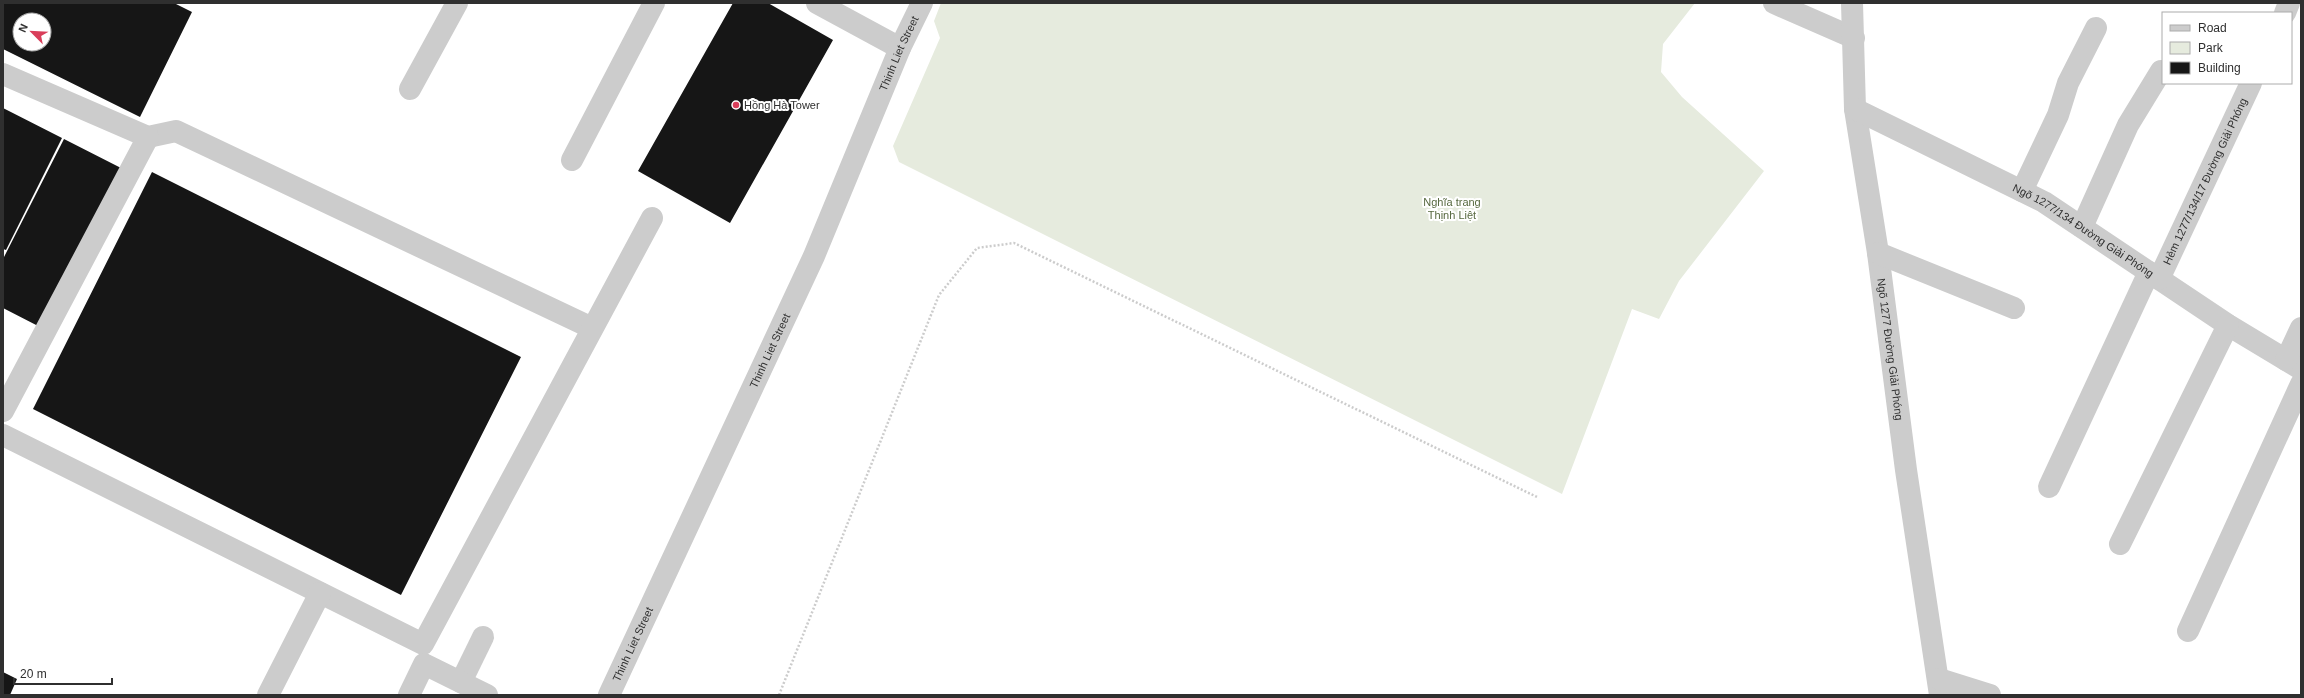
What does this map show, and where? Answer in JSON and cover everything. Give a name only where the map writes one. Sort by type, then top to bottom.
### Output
[{"type":"street","points":[[410,89],[457,3]]},
{"type":"street","points":[[572,160],[654,3]]},
{"type":"street","points":[[817,3],[900,48]]},
{"type":"street","name":"Thinh Liet Street","points":[[609,695],[814,256],[900,48],[922,3]]},
{"type":"street","points":[[1774,3],[1854,38]]},
{"type":"street","name":"Ngõ 1277 Đường Giải Phóng","points":[[1852,3],[1855,109],[1878,253],[1906,470],[1940,687]]},
{"type":"street","points":[[2022,191],[2058,115],[2068,83],[2096,28]]},
{"type":"street","points":[[2082,227],[2128,125],[2160,71]]},
{"type":"street","points":[[3,74],[148,137],[176,131],[592,328]]},
{"type":"street","name":"Hẻm 1277/134/17 Đường Giải Phóng","points":[[2050,487],[2154,275],[2250,84]]},
{"type":"street","name":"Ngõ 1277/134 Đường Giải Phóng","points":[[1855,109],[2044,202],[2228,325],[2293,364]]},
{"type":"street","points":[[3,411],[148,137]]},
{"type":"street","points":[[3,434],[423,644],[652,218]]},
{"type":"street","points":[[1878,253],[2014,308]]},
{"type":"street","points":[[2120,544],[2228,325]]},
{"type":"street","points":[[2293,364],[2301,328]]},
{"type":"street","points":[[2188,630],[2301,384]]},
{"type":"street","points":[[268,695],[320,593]]},
{"type":"street","points":[[461,682],[483,637]]},
{"type":"street","points":[[409,695],[424,664],[487,695]]},
{"type":"street","points":[[1940,687],[1990,695]]},
{"type":"path","points":[[779,695],[939,295],[977,248],[1014,242],[1537,498]]},
{"type":"green space","name":"Nghĩa trang Thịnh Liệt","points":[[941,3],[1695,3],[1663,44],[1661,72],[1682,97],[1764,171],[1679,281],[1659,319],[1632,309],[1562,494],[899,162],[893,146],[940,38],[934,21]]},
{"type":"building","points":[[3,3],[174,3],[192,12],[140,117],[3,49]]},
{"type":"building","name":"Hồng Hà Tower","points":[[733,3],[768,3],[833,40],[730,223],[638,171]]},
{"type":"building","points":[[3,108],[62,138],[6,250],[3,249]]},
{"type":"building","points":[[64,139],[121,168],[40,327],[3,308],[3,259]]},
{"type":"building","points":[[152,172],[521,357],[401,595],[33,409]]},
{"type":"building","points":[[3,672],[17,679],[10,695],[3,695]]},
{"type":"place","name":"Hồng Hà Tower","points":[[736,105]]}]
